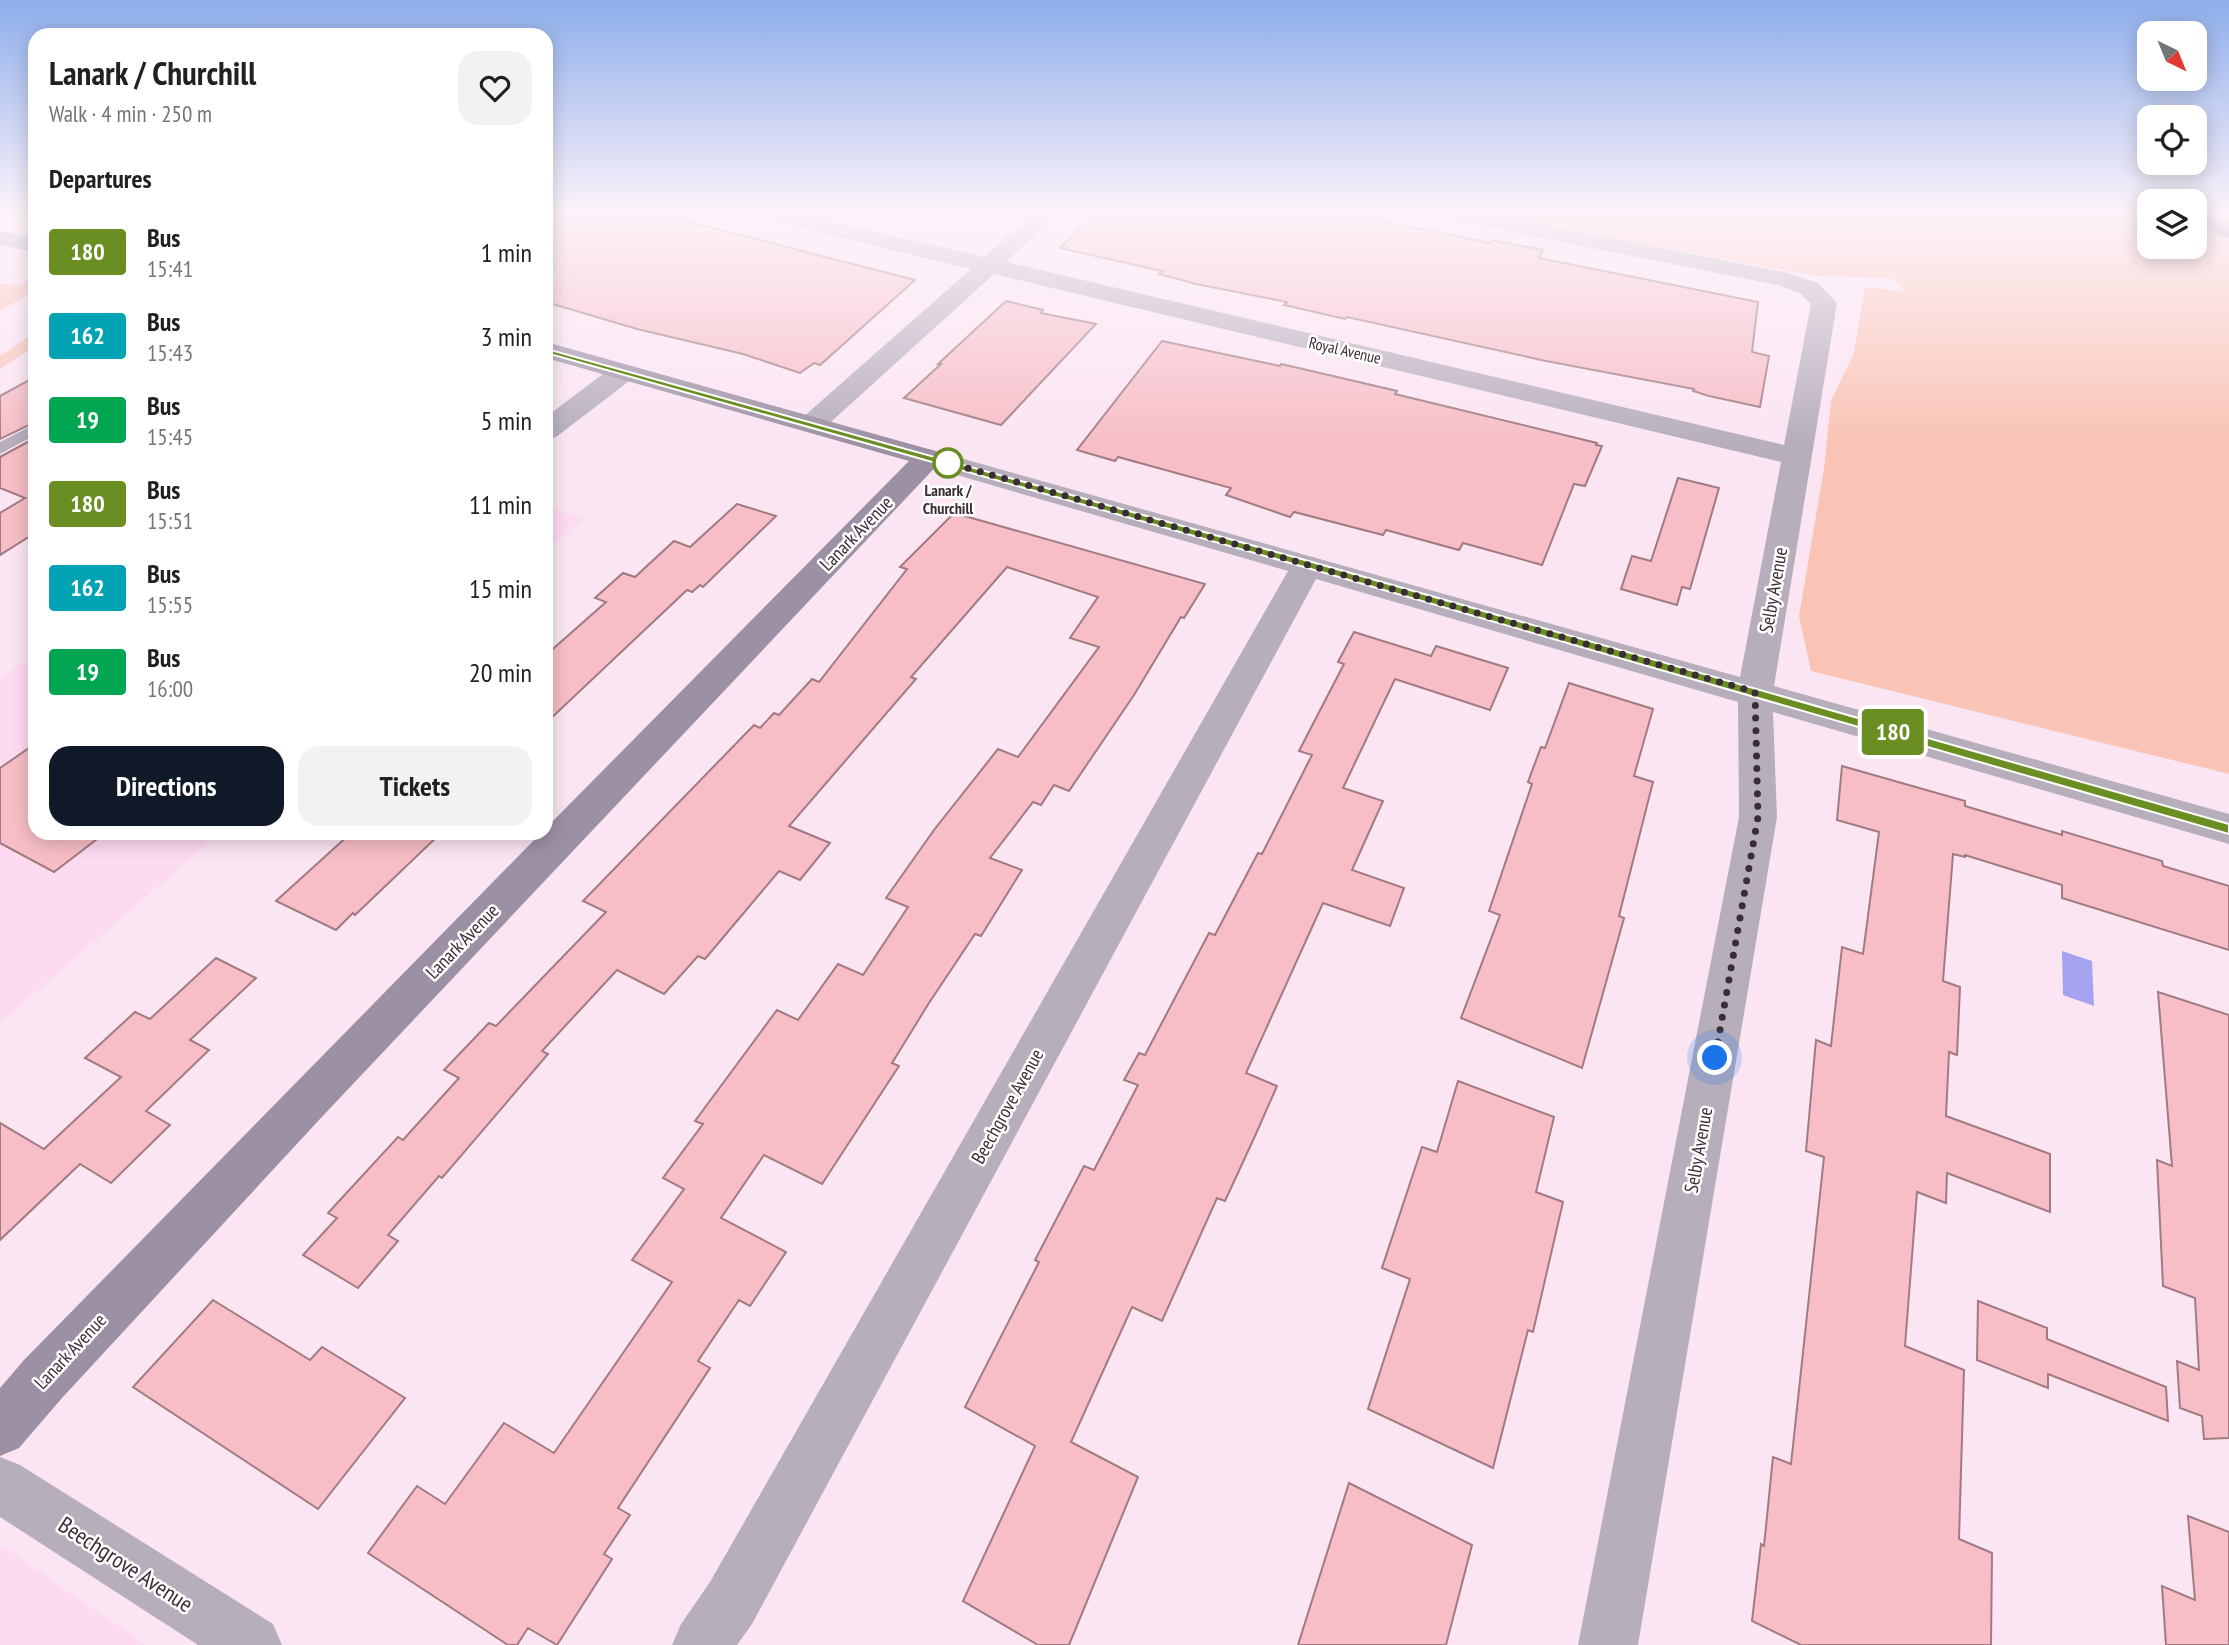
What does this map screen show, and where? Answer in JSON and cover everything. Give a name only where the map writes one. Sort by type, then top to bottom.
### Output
[{"type":"street","points":[[812,424],[962,291]]},
{"type":"street","name":"Royal Avenue","points":[[1099,291],[1797,457]]},
{"type":"street","name":"Selby Avenue","points":[[1608,1645],[1758,817],[1755,692],[1824,303],[1812,291]]},
{"type":"street","points":[[553,352],[1308,564],[2229,829]]},
{"type":"street","points":[[553,426],[622,373]]},
{"type":"street","name":"Lanark Avenue","points":[[0,1429],[43,1379],[303,1105],[929,458]]},
{"type":"street","name":"Beechgrove Avenue","points":[[702,1645],[731,1603],[1308,564]]},
{"type":"street","name":"Beechgrove Avenue","points":[[0,1485],[251,1645]]},
{"type":"lane","points":[[0,449],[28,433]]},
{"type":"shaded area","points":[[0,291],[28,291],[28,294],[0,311]]},
{"type":"shaded area","points":[[1864,291],[2229,291],[2229,774],[1811,671],[1799,616],[1824,469],[1831,401],[1854,353]]},
{"type":"shaded area","points":[[28,337],[28,351],[0,369],[0,356]]},
{"type":"shaded area","points":[[553,508],[583,519],[553,545]]},
{"type":"shaded area","points":[[28,660],[28,840],[212,840],[0,1023],[0,678]]},
{"type":"shaded area","points":[[2062,951],[2092,961],[2094,1006],[2063,995]]},
{"type":"shaded area","points":[[4,1547],[146,1645],[0,1645],[0,1548]]},
{"type":"building","points":[[553,291],[903,291],[820,365],[814,363],[800,373],[743,354],[637,329],[553,304]]},
{"type":"building","points":[[1230,291],[1702,291],[1758,302],[1752,352],[1769,356],[1760,407],[1709,396],[1693,391],[1694,389],[1546,361],[1284,305],[1287,302]]},
{"type":"building","points":[[1006,301],[1043,310],[1041,313],[1096,324],[1001,425],[904,398],[941,364],[938,364]]},
{"type":"building","points":[[1162,341],[1280,366],[1281,364],[1397,391],[1395,394],[1602,446],[1585,486],[1574,484],[1542,565],[1463,543],[1459,550],[1386,530],[1383,535],[1294,512],[1290,517],[1226,495],[1231,488],[1118,457],[1115,461],[1077,450]]},
{"type":"building","points":[[28,381],[28,425],[0,439],[0,396]]},
{"type":"building","points":[[28,442],[28,537],[0,555],[0,513],[25,498],[0,488],[0,457]]},
{"type":"building","points":[[1678,478],[1719,488],[1690,589],[1682,587],[1677,605],[1621,589],[1632,556],[1651,561]]},
{"type":"building","points":[[737,504],[776,516],[703,587],[700,585],[692,592],[687,590],[553,716],[553,649],[606,602],[595,598],[623,573],[635,577],[674,541],[690,547]]},
{"type":"building","points":[[954,513],[1205,584],[1069,791],[1054,785],[1041,805],[1033,802],[990,858],[1022,870],[981,936],[975,934],[929,1003],[892,1063],[899,1066],[822,1184],[764,1155],[721,1218],[786,1252],[750,1306],[739,1300],[698,1361],[710,1368],[618,1508],[630,1515],[604,1554],[612,1559],[557,1645],[528,1628],[517,1645],[508,1645],[368,1553],[417,1486],[445,1504],[504,1423],[554,1453],[672,1282],[632,1260],[684,1189],[663,1178],[703,1124],[695,1121],[777,1010],[798,1020],[838,964],[863,975],[908,907],[886,898],[934,830],[998,749],[1018,757],[1099,647],[1070,638],[1098,597],[1007,567],[911,677],[916,679],[789,826],[830,843],[800,880],[779,871],[705,959],[698,956],[664,994],[617,970],[542,1051],[548,1054],[442,1178],[439,1176],[388,1235],[398,1241],[358,1288],[303,1255],[337,1218],[328,1213],[398,1137],[403,1140],[459,1078],[444,1070],[489,1023],[496,1026],[606,912],[583,901],[754,725],[760,728],[774,713],[779,715],[812,679],[819,682],[907,569],[900,567]]},
{"type":"building","points":[[1354,632],[1431,656],[1436,646],[1508,668],[1490,710],[1395,679],[1343,788],[1383,801],[1352,870],[1404,888],[1390,926],[1323,903],[1246,1073],[1277,1086],[1225,1201],[1217,1198],[1162,1321],[1132,1307],[1071,1442],[1138,1477],[1069,1645],[1038,1645],[963,1601],[1035,1446],[965,1407],[1039,1262],[1035,1260],[1084,1166],[1094,1170],[1138,1085],[1124,1080],[1139,1053],[1145,1055],[1209,933],[1215,935],[1258,853],[1262,854],[1312,755],[1299,751],[1344,664],[1338,662]]},
{"type":"building","points":[[1569,683],[1653,709],[1634,776],[1653,782],[1619,916],[1624,918],[1582,1068],[1461,1018],[1500,915],[1489,911],[1532,784],[1528,782],[1541,747],[1545,748]]},
{"type":"building","points":[[28,749],[28,840],[96,840],[54,872],[0,843],[0,768]]},
{"type":"building","points":[[1842,766],[1965,801],[1965,806],[2062,835],[2062,831],[2162,861],[2163,866],[2229,886],[2229,950],[2062,898],[2062,885],[1965,855],[1953,854],[1943,981],[1960,987],[1957,1055],[1949,1052],[1946,1116],[2050,1154],[2050,1212],[1947,1173],[1946,1203],[1917,1192],[1905,1346],[1964,1370],[1959,1539],[1992,1553],[1991,1645],[1801,1645],[1752,1621],[1761,1544],[1764,1546],[1773,1457],[1791,1464],[1824,1157],[1806,1151],[1816,1040],[1831,1046],[1842,947],[1863,954],[1879,832],[1837,820]]},
{"type":"building","points":[[343,840],[434,840],[336,930],[276,901]]},
{"type":"building","points":[[216,958],[256,978],[190,1040],[209,1050],[146,1111],[170,1125],[111,1183],[80,1164],[0,1240],[0,1123],[44,1149],[121,1077],[85,1058],[135,1012],[150,1019]]},
{"type":"building","points":[[2158,992],[2229,1015],[2229,1438],[2204,1439],[2202,1416],[2180,1408],[2177,1361],[2199,1370],[2195,1298],[2163,1286],[2157,1160],[2172,1166]]},
{"type":"building","points":[[1458,1081],[1554,1117],[1536,1192],[1563,1202],[1533,1332],[1528,1330],[1493,1468],[1368,1409],[1410,1279],[1382,1268],[1422,1147],[1437,1152]]},
{"type":"building","points":[[213,1300],[310,1360],[322,1347],[405,1398],[318,1509],[133,1387]]},
{"type":"building","points":[[1978,1301],[2047,1328],[2047,1339],[2166,1387],[2168,1421],[2048,1374],[2048,1388],[1977,1360]]},
{"type":"building","points":[[1349,1483],[1472,1545],[1446,1645],[1298,1645]]},
{"type":"building","points":[[2188,1516],[2229,1532],[2229,1645],[2166,1645],[2162,1586],[2195,1600]]},
{"type":"bus line","name":"180","points":[[553,352],[1308,564],[2229,829]]},
{"type":"place","name":"Lanark / Churchill","points":[[948,463]]},
{"type":"route","points":[[948,463],[946,462],[1755,692],[1758,817],[1715,1058]]}]
